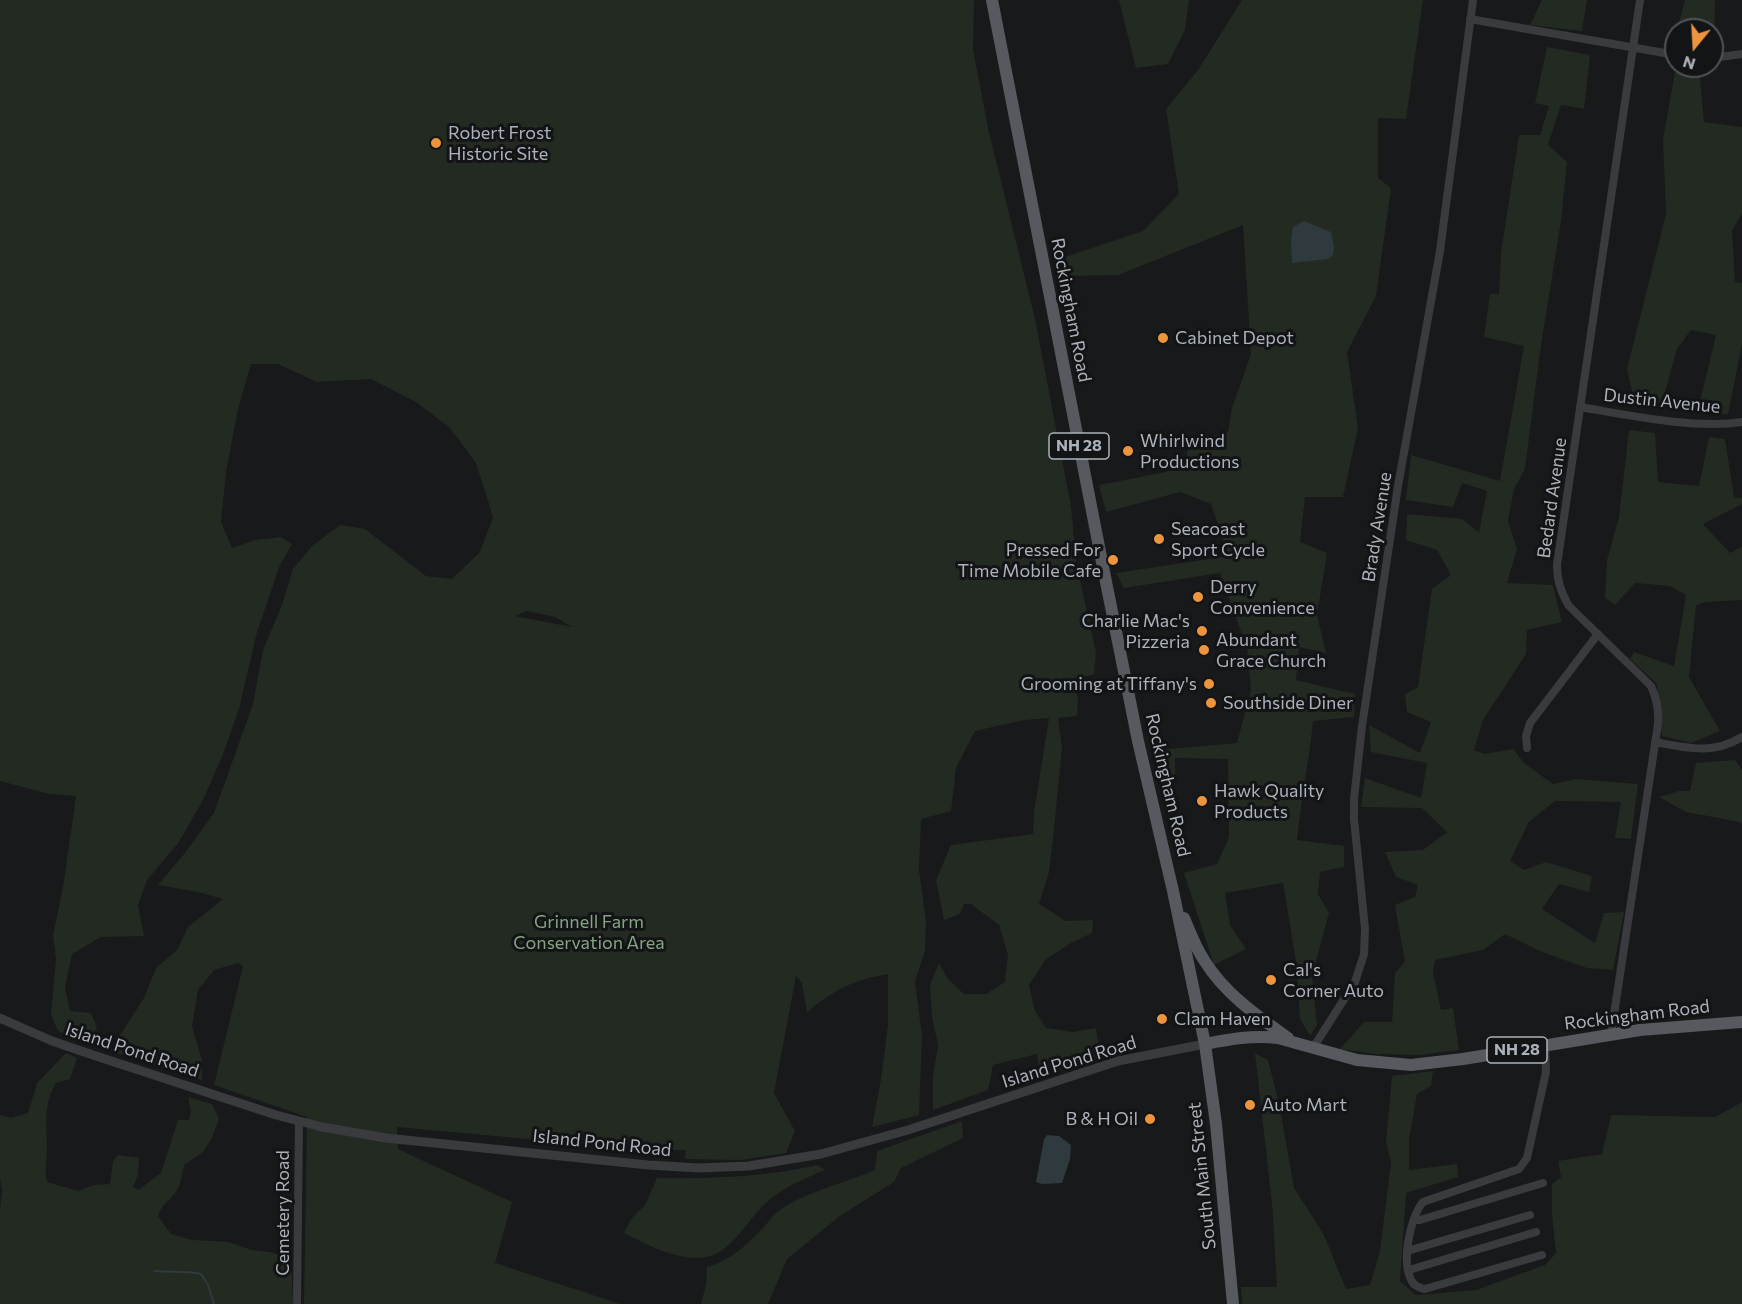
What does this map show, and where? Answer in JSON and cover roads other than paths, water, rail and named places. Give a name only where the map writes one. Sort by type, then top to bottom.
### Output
[{"type":"main road","name":"Rockingham Road","points":[[992,0],[1138,741],[1173,891],[1204,1044],[1251,1036],[1294,1042],[1370,1062],[1411,1065],[1463,1059],[1611,1034],[1674,1026],[1742,1022]]},
{"type":"main road","name":"NH 28","points":[[1173,891],[1197,947],[1213,973],[1239,1001],[1294,1042]]},
{"type":"main road","name":"South Main Street","points":[[1204,1044],[1216,1124],[1233,1304]]},
{"type":"street","name":"Brady Avenue","points":[[1313,1048],[1355,982],[1364,954],[1365,929],[1354,819],[1356,778],[1398,486],[1443,232],[1473,0]]},
{"type":"street","name":"Bedard Avenue","points":[[1611,1034],[1658,724],[1658,707],[1651,686],[1569,606],[1557,577],[1640,0]]},
{"type":"street","points":[[1470,19],[1664,53]]},
{"type":"street","points":[[1724,56],[1742,54]]},
{"type":"street","name":"Dustin Avenue","points":[[1580,407],[1678,421],[1742,422]]},
{"type":"street","points":[[1527,748],[1526,736],[1530,723],[1598,633]]},
{"type":"street","points":[[1655,742],[1694,750],[1726,745],[1742,737]]},
{"type":"street","name":"Island Pond Road","points":[[0,1018],[52,1041],[299,1122],[379,1137],[648,1165],[699,1168],[749,1166],[849,1147],[943,1119],[1110,1064],[1204,1044]]},
{"type":"street","points":[[1542,1256],[1425,1289],[1412,1282],[1407,1251],[1415,1211],[1423,1202],[1519,1169],[1527,1158],[1546,1072],[1545,1045]]},
{"type":"street","name":"Cemetery Road","points":[[297,1304],[299,1122]]},
{"type":"street","points":[[1414,1220],[1543,1183]]},
{"type":"street","points":[[1407,1251],[1530,1215]]},
{"type":"street","points":[[1409,1270],[1536,1232]]},
{"type":"waterway","points":[[154,1271],[201,1274],[208,1285],[214,1304]]},
{"type":"place","name":"Robert Frost Historic Site","points":[[436,143]]},
{"type":"place","name":"Cabinet Depot","points":[[1163,338]]},
{"type":"place","name":"Whirlwind Productions","points":[[1128,451]]},
{"type":"place","name":"Seacoast Sport Cycle","points":[[1159,539]]},
{"type":"place","name":"Pressed For Time Mobile Cafe","points":[[1113,560]]},
{"type":"place","name":"Derry Convenience","points":[[1198,597]]},
{"type":"place","name":"Charlie Mac's Pizzeria","points":[[1202,631]]},
{"type":"place","name":"Abundant Grace Church","points":[[1204,650]]},
{"type":"place","name":"Grooming at Tiffany's","points":[[1209,684]]},
{"type":"place","name":"Southside Diner","points":[[1211,703]]},
{"type":"place","name":"Hawk Quality Products","points":[[1202,801]]},
{"type":"place","name":"Cal's Corner Auto","points":[[1271,980]]},
{"type":"place","name":"Clam Haven","points":[[1162,1019]]},
{"type":"place","name":"Auto Mart","points":[[1250,1105]]},
{"type":"place","name":"B & H Oil","points":[[1150,1119]]},
{"type":"park label","name":"Grinnell Farm Conservation Area","points":[[589,932]]}]
